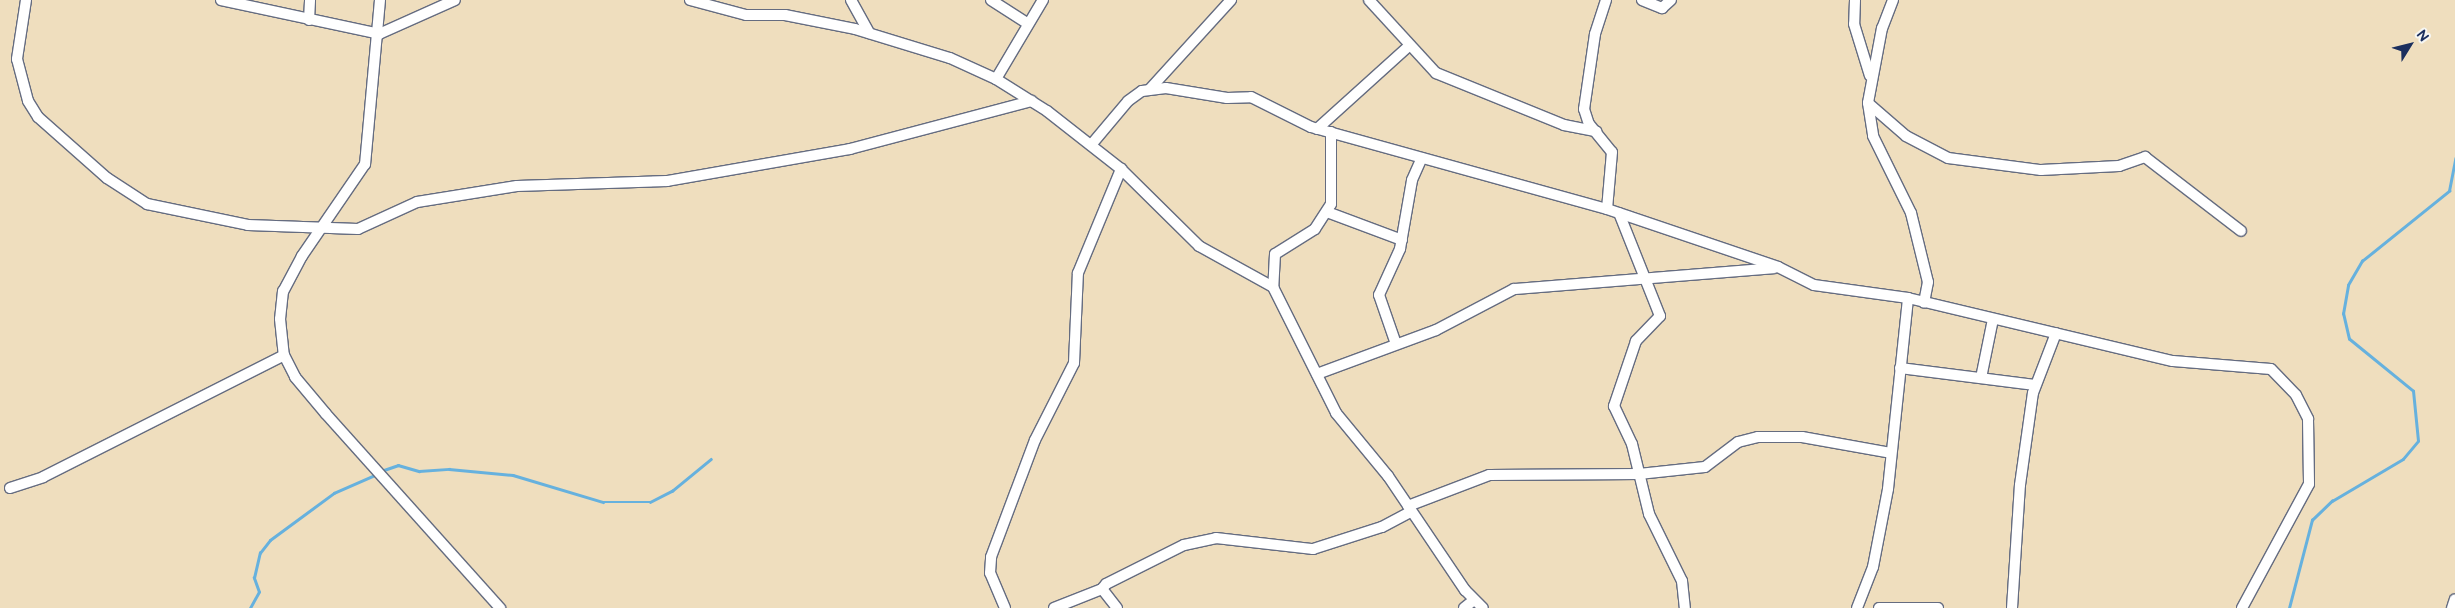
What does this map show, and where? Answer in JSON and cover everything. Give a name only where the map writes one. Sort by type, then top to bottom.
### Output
[{"type":"street","points":[[26,0],[17,59],[31,109],[107,178],[156,207],[248,225],[325,226],[358,229],[417,202],[517,186],[667,181],[850,149],[1032,101]]},
{"type":"street","points":[[222,0],[379,34],[455,0]]},
{"type":"street","points":[[309,20],[310,0]]},
{"type":"street","points":[[380,0],[379,34],[365,164],[325,226],[302,256],[284,291],[280,319],[284,355],[295,377],[500,608]]},
{"type":"street","points":[[690,0],[746,15],[786,15],[869,33],[950,58],[996,79],[1047,111],[1121,169],[1199,246],[1273,287]]},
{"type":"street","points":[[852,0],[869,33]]},
{"type":"street","points":[[991,0],[1027,22]]},
{"type":"street","points":[[996,79],[1027,22],[1043,0]]},
{"type":"street","points":[[1092,146],[1128,101],[1149,90],[1231,0]]},
{"type":"street","points":[[1369,0],[1409,46],[1448,79],[1564,125],[1596,131]]},
{"type":"street","points":[[1606,0],[1595,34],[1584,109],[1596,131],[1612,152],[1607,209]]},
{"type":"street","points":[[1642,0],[1662,8],[1671,0]]},
{"type":"street","points":[[1856,0],[1854,24],[1870,77]]},
{"type":"street","points":[[1893,0],[1870,77],[1868,103],[1873,136],[1911,213],[1928,282],[1924,303]]},
{"type":"street","points":[[1317,128],[1409,46]]},
{"type":"street","points":[[1149,90],[1251,97],[1317,128],[1607,209],[1778,267],[1814,285],[1908,298],[2173,361],[2271,369],[2296,395],[2308,419],[2309,484],[2242,608]]},
{"type":"street","points":[[1868,103],[1906,136],[1948,158],[2041,170],[2119,166],[2145,156],[2241,231]]},
{"type":"street","points":[[1331,132],[1327,212],[1315,229],[1274,254],[1273,287],[1336,413],[1409,509],[1474,600],[1483,608]]},
{"type":"street","points":[[1396,344],[1379,295],[1402,240],[1412,180],[1422,158]]},
{"type":"street","points":[[1005,608],[990,573],[991,557],[1035,440],[1074,364],[1078,273],[1121,169]]},
{"type":"street","points":[[1327,212],[1402,240]]},
{"type":"street","points":[[1619,213],[1649,280],[1659,319],[1636,341],[1614,398],[1639,474],[1649,514],[1682,581],[1685,608]]},
{"type":"street","points":[[1317,374],[1436,330],[1514,289],[1617,278],[1649,280],[1778,267]]},
{"type":"street","points":[[1858,608],[1874,561],[1891,453],[1908,298]]},
{"type":"street","points":[[1981,378],[1993,319]]},
{"type":"street","points":[[2012,608],[2020,485],[2035,385],[2056,334]]},
{"type":"street","points":[[10,488],[43,477],[284,355]]},
{"type":"street","points":[[1900,368],[2035,385]]},
{"type":"street","points":[[1054,608],[1102,589],[1184,545],[1226,538],[1313,549],[1382,528],[1409,509],[1489,476],[1639,474],[1705,467],[1738,442],[1758,437],[1802,437],[1891,453]]},
{"type":"street","points":[[1102,589],[1118,608]]},
{"type":"street","points":[[2452,608],[2455,599]]},
{"type":"street","points":[[1464,608],[1474,600]]},
{"type":"street","points":[[1880,608],[1938,608]]},
{"type":"waterway","points":[[2289,608],[2312,520],[2332,501],[2403,459],[2418,441],[2413,391],[2349,339],[2343,314],[2348,285],[2362,261],[2449,191],[2455,159]]},
{"type":"waterway","points":[[381,471],[398,465],[419,471],[449,469],[513,475],[603,502],[650,502],[672,491],[711,459]]},
{"type":"waterway","points":[[250,608],[259,592],[254,578],[260,553],[270,540],[334,493],[377,474]]}]
